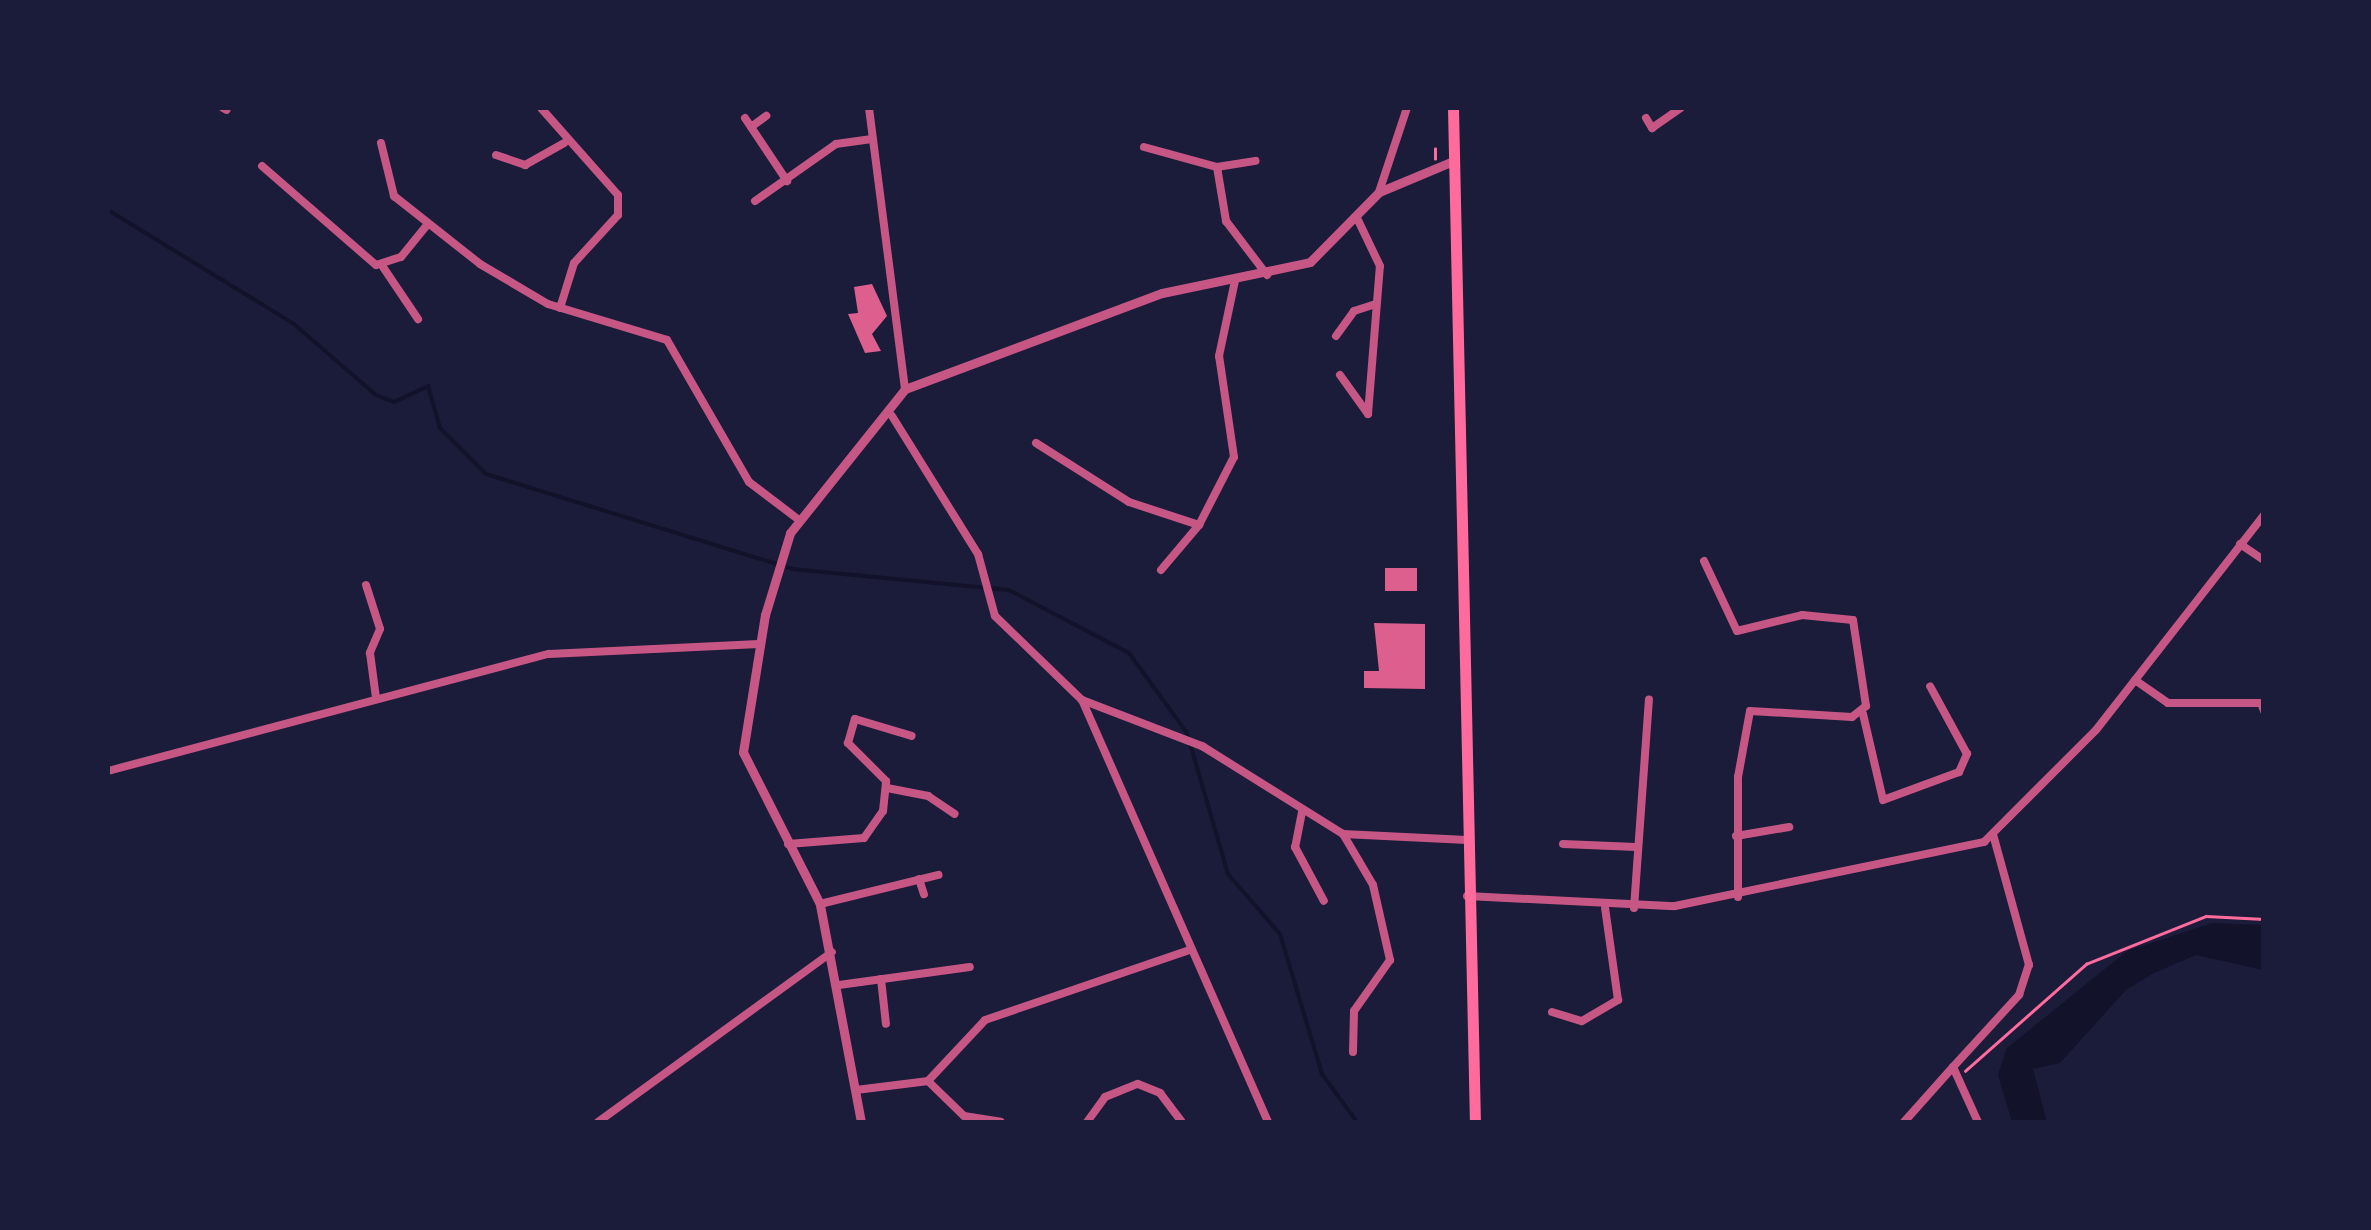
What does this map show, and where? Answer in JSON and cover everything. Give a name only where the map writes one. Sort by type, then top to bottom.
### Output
[{"type":"highway","points":[[1453,108],[1467,896],[1475,1122]]},
{"type":"street","points":[[541,108],[564,142],[610,185],[618,206],[574,263],[560,308]]},
{"type":"street","points":[[861,1122],[839,986],[820,904],[743,752],[759,644],[780,558],[799,520],[892,416],[905,390],[869,108]]},
{"type":"street","points":[[905,390],[1162,293],[1267,276],[1310,262],[1358,220],[1378,192],[1407,108]]},
{"type":"street","points":[[1646,118],[1652,128],[1681,108]]},
{"type":"street","points":[[751,127],[766,116]]},
{"type":"street","points":[[744,118],[787,181]]},
{"type":"street","points":[[755,201],[836,144],[872,139]]},
{"type":"street","points":[[496,154],[524,165],[564,142]]},
{"type":"street","points":[[381,143],[386,182],[426,226],[560,308],[667,340],[749,482],[799,520]]},
{"type":"street","points":[[1144,147],[1218,167],[1256,162]]},
{"type":"street","points":[[1378,192],[1453,161]]},
{"type":"street","points":[[262,166],[383,267],[418,319]]},
{"type":"street","points":[[1218,167],[1226,221],[1267,276]]},
{"type":"street","points":[[1340,375],[1368,414],[1380,266],[1358,220]]},
{"type":"street","points":[[383,267],[426,226]]},
{"type":"street","points":[[1161,570],[1198,525],[1234,457],[1219,356],[1234,280]]},
{"type":"street","points":[[1336,336],[1354,311],[1374,304]]},
{"type":"street","points":[[892,416],[986,576],[996,616],[1082,700],[1268,1122]]},
{"type":"street","points":[[1036,443],[1129,502],[1198,525]]},
{"type":"street","points":[[1467,896],[1606,908],[1738,898],[1993,834],[2135,680],[2264,514]]},
{"type":"street","points":[[2240,544],[2264,560]]},
{"type":"street","points":[[1704,561],[1737,632],[1802,614],[1853,620],[1863,714],[1883,800],[1959,772],[1967,754],[1930,686]]},
{"type":"street","points":[[366,584],[380,628],[370,653],[376,698]]},
{"type":"street","points":[[108,771],[550,654],[759,644]]},
{"type":"street","points":[[2135,680],[2168,703],[2261,703],[2264,711]]},
{"type":"street","points":[[1082,700],[1196,744],[1343,834],[1467,840]]},
{"type":"street","points":[[1634,908],[1649,700]]},
{"type":"street","points":[[1738,898],[1736,836],[1750,710],[1863,714]]},
{"type":"street","points":[[912,736],[867,716],[847,730],[887,788],[928,796],[955,814]]},
{"type":"street","points":[[788,844],[864,838],[887,788]]},
{"type":"street","points":[[1302,812],[1295,848],[1324,900]]},
{"type":"street","points":[[1736,836],[1789,828]]},
{"type":"street","points":[[1343,834],[1373,885],[1390,960],[1354,1010],[1353,1052]]},
{"type":"street","points":[[1904,1122],[2019,995],[2029,965],[1993,834]]},
{"type":"street","points":[[1563,844],[1636,848]]},
{"type":"street","points":[[820,904],[938,875]]},
{"type":"street","points":[[919,879],[924,894]]},
{"type":"street","points":[[1552,1012],[1582,1021],[1618,1000],[1606,908]]},
{"type":"street","points":[[856,1090],[928,1081],[985,1020],[1190,950]]},
{"type":"street","points":[[598,1122],[832,952]]},
{"type":"street","points":[[839,986],[970,967]]},
{"type":"street","points":[[881,980],[886,1024]]},
{"type":"street","points":[[1953,1067],[1962,1077],[1978,1122]]},
{"type":"street","points":[[928,1081],[964,1116],[1001,1122]]},
{"type":"street","points":[[1087,1122],[1105,1097],[1138,1084],[1160,1092],[1182,1122]]},
{"type":"path","points":[[1962,1077],[2086,964],[2206,916],[2264,918]]},
{"type":"shaded area","points":[[2212,923],[2263,925],[2263,970],[2196,955],[2154,973],[2126,990],[2060,1063],[2033,1069],[2047,1122],[2012,1122],[1998,1075],[2007,1048],[2127,951]]},
{"type":"building","points":[[872,284],[887,316],[872,334],[881,351],[865,353],[848,314],[858,313],[854,287]]},
{"type":"building","points":[[1385,568],[1417,568],[1417,591],[1385,591]]},
{"type":"building","points":[[1374,623],[1425,624],[1425,689],[1364,688],[1364,671],[1379,671]]},
{"type":"waterway","points":[[108,210],[294,324],[376,395],[394,402],[428,386],[440,428],[486,474],[792,569],[1009,590],[1129,653],[1187,733],[1228,874],[1280,934],[1322,1074],[1357,1122]]}]
